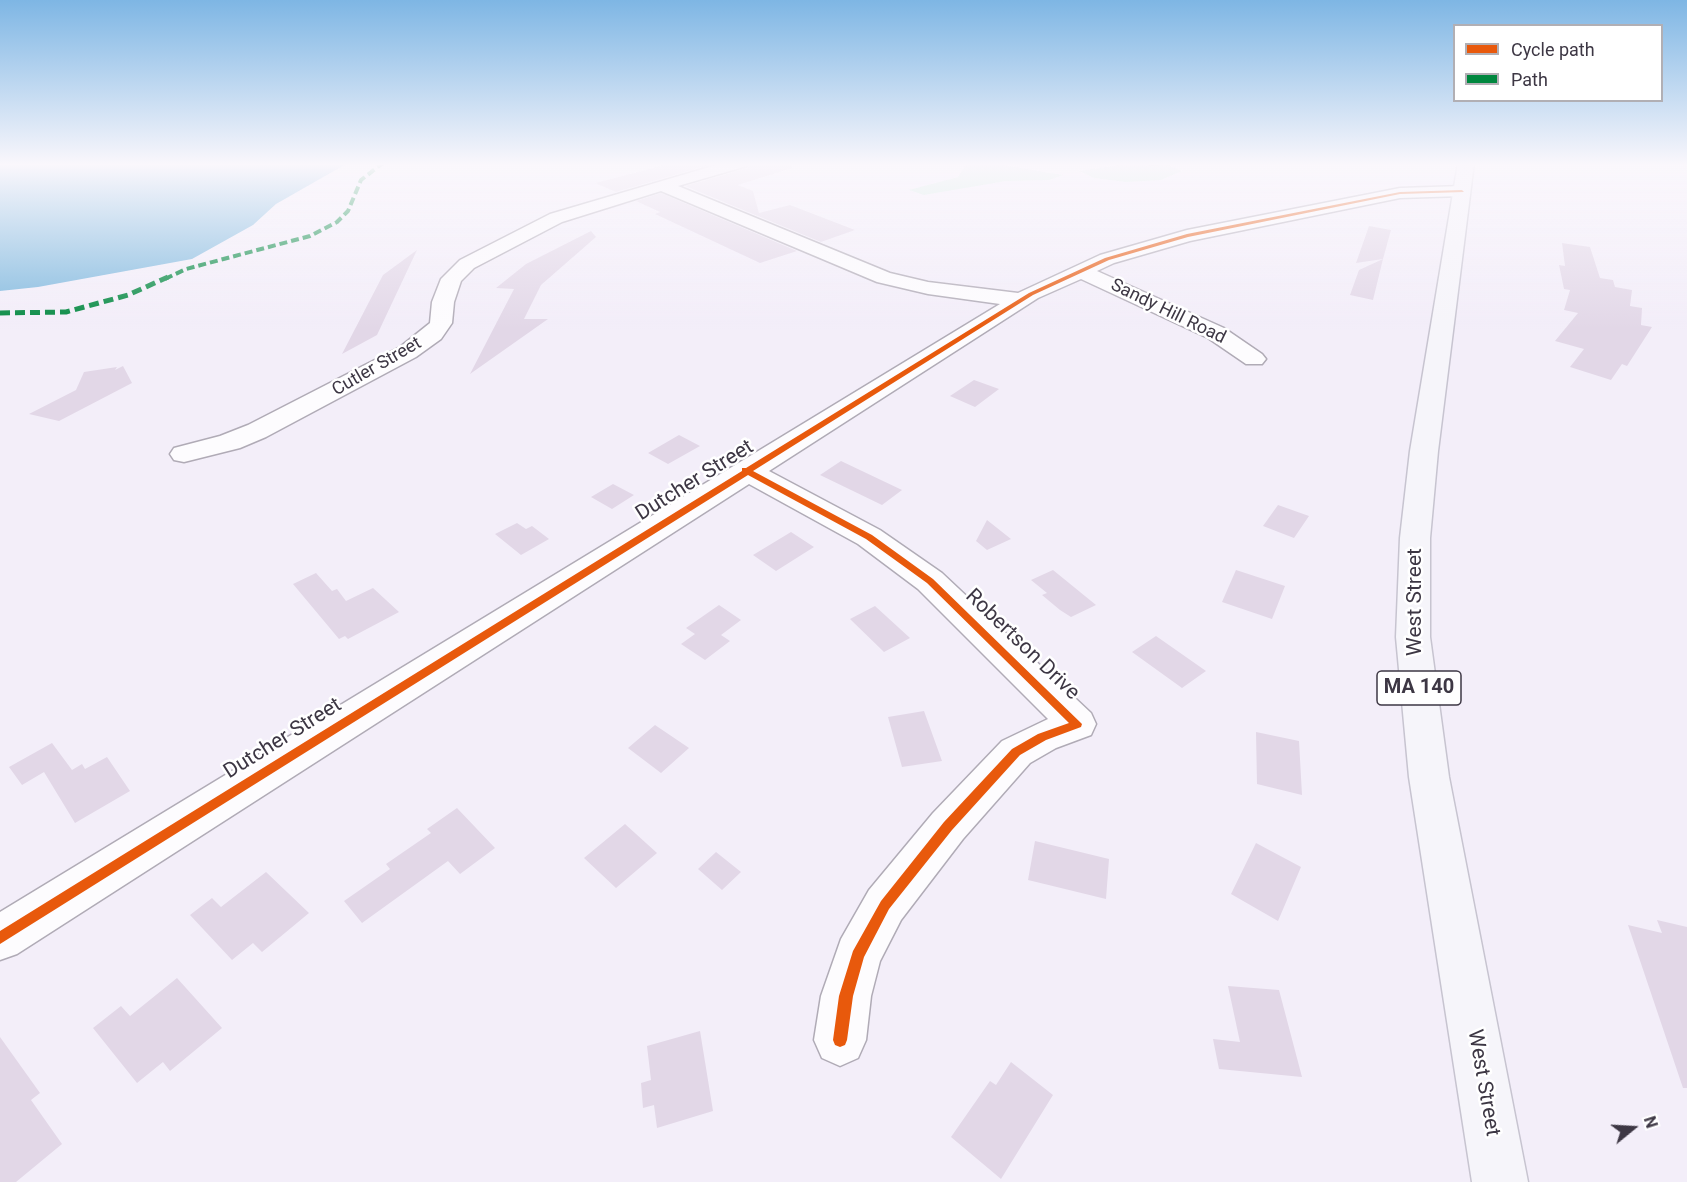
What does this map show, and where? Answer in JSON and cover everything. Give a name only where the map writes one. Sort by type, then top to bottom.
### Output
[{"type":"main road","name":"West Street","points":[[1458,218],[1424,451],[1416,538],[1413,637],[1429,777],[1500,1182]]},
{"type":"street","name":"Cutler Street","points":[[184,453],[230,442],[266,427],[408,352],[433,334],[441,323],[443,302],[451,279],[467,264],[556,218]]},
{"type":"street","points":[[741,218],[884,278],[928,288],[1021,300]]},
{"type":"street","name":"Dutcher Street","points":[[0,938],[1021,300],[1079,270],[1143,248],[1271,218]]},
{"type":"street","name":"Sandy Hill Road","points":[[1079,270],[1216,333],[1254,359]]},
{"type":"street","name":"Robertson Drive","points":[[746,470],[869,537],[922,575],[1077,724],[1042,737],[1016,752],[948,826],[885,906],[858,955],[846,996],[840,1040]]},
{"type":"water","points":[[0,218],[260,218],[253,225],[192,259],[38,287],[0,291]]},
{"type":"building","points":[[664,218],[720,218],[797,251],[760,263]]},
{"type":"building","points":[[763,218],[824,218],[855,230],[821,242]]},
{"type":"building","points":[[1369,226],[1391,230],[1383,259],[1356,263]]},
{"type":"building","points":[[591,231],[596,237],[541,285],[524,319],[548,319],[470,374],[514,289],[496,288],[526,264]]},
{"type":"building","points":[[1562,243],[1590,247],[1600,278],[1613,280],[1615,287],[1632,290],[1630,306],[1642,308],[1641,325],[1652,327],[1627,366],[1622,364],[1611,380],[1570,367],[1584,349],[1555,341],[1578,313],[1564,310],[1570,290],[1564,289],[1559,265],[1565,266]]},
{"type":"building","points":[[417,250],[377,335],[342,354],[383,275]]},
{"type":"building","points":[[1383,259],[1373,300],[1350,295],[1359,270]]},
{"type":"building","points":[[123,366],[132,383],[59,421],[29,414],[76,390],[84,372],[117,367],[115,370]]},
{"type":"building","points":[[974,380],[999,389],[975,407],[950,396]]},
{"type":"building","points":[[679,435],[700,446],[668,464],[648,453]]},
{"type":"building","points":[[841,461],[902,490],[882,505],[820,475]]},
{"type":"building","points":[[613,484],[634,495],[612,509],[591,497]]},
{"type":"building","points":[[1278,505],[1309,516],[1294,538],[1263,526]]},
{"type":"building","points":[[987,520],[1011,539],[987,550],[976,541]]},
{"type":"building","points":[[517,523],[526,529],[532,526],[549,539],[521,555],[495,534]]},
{"type":"building","points":[[791,532],[814,547],[776,571],[753,555]]},
{"type":"building","points":[[1053,570],[1096,605],[1071,617],[1060,610],[1042,595],[1047,593],[1031,580]]},
{"type":"building","points":[[1236,570],[1285,586],[1272,619],[1222,602]]},
{"type":"building","points":[[316,573],[332,591],[337,589],[346,601],[373,588],[399,612],[348,639],[345,636],[339,639],[293,584]]},
{"type":"building","points":[[719,605],[741,620],[721,635],[730,641],[705,660],[681,644],[695,634],[686,628]]},
{"type":"building","points":[[875,606],[910,638],[884,652],[850,619]]},
{"type":"building","points":[[1156,636],[1206,671],[1182,688],[1132,652]]},
{"type":"building","points":[[924,711],[942,761],[902,767],[888,717]]},
{"type":"building","points":[[655,725],[689,748],[661,773],[628,748]]},
{"type":"building","points":[[1256,732],[1299,741],[1302,795],[1257,784]]},
{"type":"building","points":[[52,743],[72,770],[82,764],[85,769],[107,757],[130,791],[75,823],[44,772],[22,785],[9,767]]},
{"type":"building","points":[[457,808],[495,848],[460,874],[448,861],[362,923],[344,901],[390,869],[386,864],[431,833],[427,829]]},
{"type":"building","points":[[625,824],[657,853],[616,888],[584,858]]},
{"type":"building","points":[[1035,841],[1109,859],[1106,899],[1028,880]]},
{"type":"building","points":[[1256,843],[1301,867],[1278,921],[1231,894]]},
{"type":"building","points":[[716,852],[741,872],[722,890],[698,869]]},
{"type":"building","points":[[266,872],[309,913],[262,952],[253,943],[232,960],[190,915],[212,898],[221,907]]},
{"type":"building","points":[[1657,920],[1687,927],[1687,1088],[1683,1088],[1628,925],[1662,933]]},
{"type":"building","points":[[177,978],[222,1028],[170,1071],[163,1062],[137,1083],[93,1028],[121,1006],[130,1016]]},
{"type":"building","points":[[1228,986],[1279,990],[1302,1077],[1219,1069],[1213,1039],[1240,1042]]},
{"type":"building","points":[[700,1031],[713,1111],[657,1128],[654,1105],[643,1108],[641,1083],[651,1080],[647,1046]]},
{"type":"building","points":[[0,1037],[40,1093],[31,1100],[62,1144],[16,1182],[0,1182]]},
{"type":"building","points":[[1011,1062],[1053,1095],[1001,1179],[951,1137],[990,1081],[996,1085]]},
{"type":"marked path","points":[[0,313],[66,312],[128,295],[186,269],[310,236],[341,218]]},
{"type":"cycle path","points":[[0,938],[1031,294],[1107,259],[1187,236],[1275,218]]},
{"type":"cycle path","points":[[745,470],[869,537],[930,581],[1077,724],[1042,737],[1016,752],[948,826],[885,905],[858,955],[846,996],[840,1040]]}]
